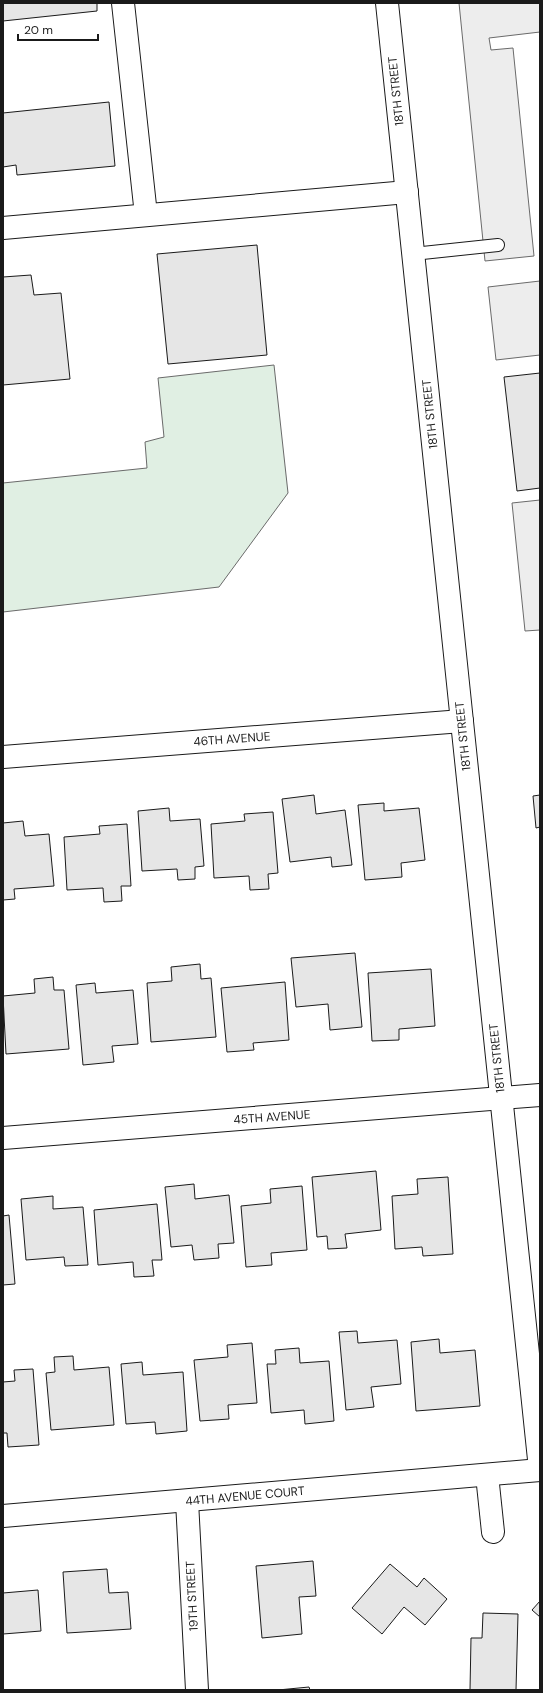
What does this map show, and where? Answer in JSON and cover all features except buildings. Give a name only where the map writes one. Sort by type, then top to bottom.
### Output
[{"type":"street","points":[[124,3],[146,215]]},
{"type":"street","name":"18TH STREET","points":[[387,3],[540,1470]]},
{"type":"street","points":[[3,228],[407,192]]},
{"type":"street","name":"46TH AVENUE","points":[[3,757],[462,721]]},
{"type":"street","name":"45TH AVENUE","points":[[3,1138],[540,1095]]},
{"type":"street","name":"44TH AVENUE COURT","points":[[3,1516],[487,1476],[540,1470]]},
{"type":"street","points":[[487,1476],[493,1532]]},
{"type":"street","name":"19TH STREET","points":[[187,1501],[197,1690]]},
{"type":"lane","points":[[413,254],[498,245]]},
{"type":"green space","points":[[274,365],[288,493],[219,587],[3,612],[3,483],[147,468],[145,442],[164,437],[158,378]]},
{"type":"shaded area","points":[[459,3],[540,3],[540,32],[489,38],[491,50],[513,48],[534,256],[485,261]]},
{"type":"shaded area","points":[[540,281],[540,355],[496,360],[488,287]]},
{"type":"shaded area","points":[[540,500],[540,630],[525,631],[512,503]]}]
